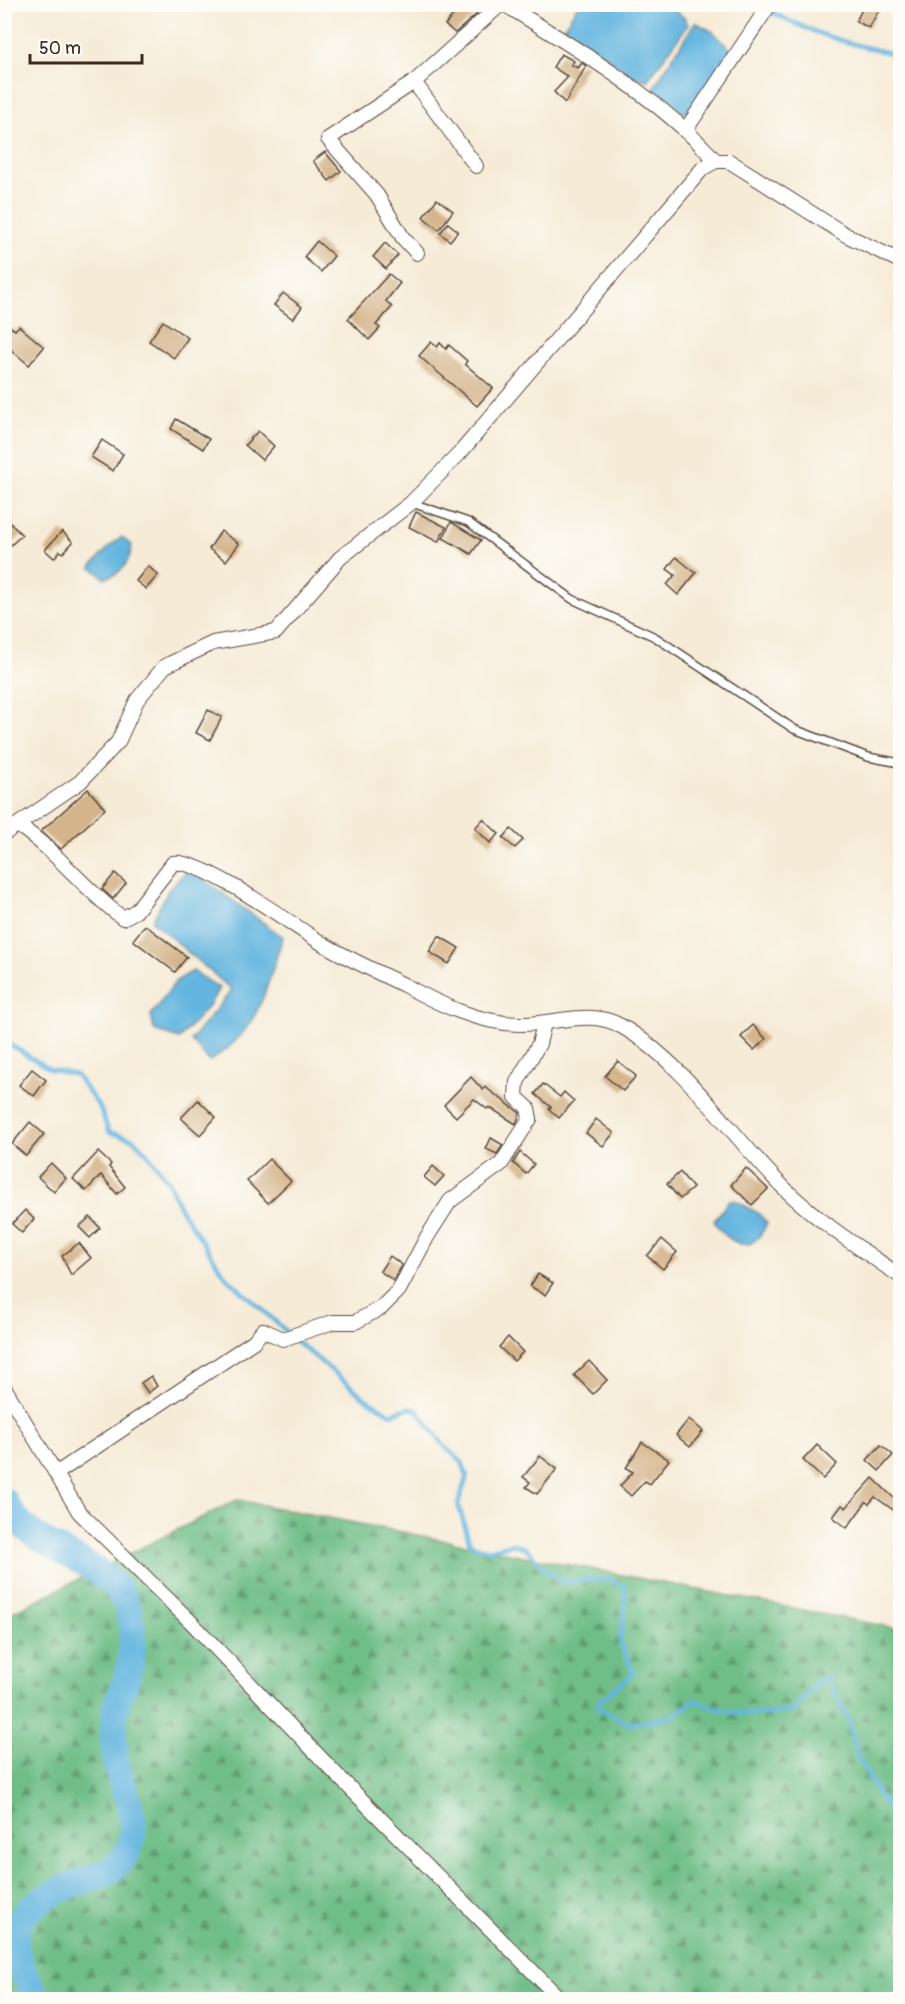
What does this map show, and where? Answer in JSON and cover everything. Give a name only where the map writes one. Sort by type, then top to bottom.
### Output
[{"type":"street","points":[[417,253],[403,238],[377,195],[328,139],[414,82],[502,4],[616,76],[685,131],[717,161]]},
{"type":"street","points":[[685,131],[770,4]]},
{"type":"street","points":[[414,82],[476,166]]},
{"type":"street","points":[[4,834],[19,826],[80,782],[118,742],[137,700],[165,666],[213,643],[276,632],[340,558],[411,503],[459,454],[703,168],[717,161],[729,161],[846,235],[900,261]]},
{"type":"street","points":[[19,826],[39,839],[106,906],[123,918],[136,911],[173,863],[184,861],[213,875],[325,945],[470,1016],[517,1024],[544,1023],[590,1016],[620,1025],[658,1052],[786,1190],[830,1226],[900,1276]]},
{"type":"street","points":[[57,1473],[254,1341],[263,1330],[283,1339],[333,1322],[355,1322],[381,1308],[399,1290],[427,1237],[450,1202],[501,1164],[524,1131],[530,1119],[528,1108],[516,1097],[517,1082],[539,1044],[544,1023]]},
{"type":"street","points":[[4,1387],[79,1512],[191,1622],[336,1774],[561,2000]]},
{"type":"lane","points":[[411,503],[468,522],[572,599],[655,637],[794,729],[868,757],[900,763]]},
{"type":"green space","points":[[237,1500],[900,1629],[900,1999],[5,2000],[5,1616]]},
{"type":"water","points":[[578,5],[667,5],[685,18],[688,25],[647,81],[633,76],[563,29]]},
{"type":"water","points":[[695,22],[712,31],[731,49],[700,97],[685,113],[670,106],[652,90]]},
{"type":"water","points":[[122,537],[132,546],[129,558],[120,571],[104,578],[91,567],[109,547]]},
{"type":"water","points":[[189,869],[283,937],[265,991],[250,1023],[226,1050],[209,1061],[191,1040],[232,990],[152,921],[169,889]]},
{"type":"water","points":[[193,971],[219,988],[210,1004],[179,1039],[154,1030],[151,1015],[176,981]]},
{"type":"water","points":[[735,1200],[758,1213],[767,1223],[761,1234],[748,1244],[730,1239],[714,1221],[728,1202]]},
{"type":"building","points":[[462,4],[477,14],[455,33],[445,25]]},
{"type":"building","points":[[865,4],[880,8],[869,28],[856,21]]},
{"type":"building","points":[[561,54],[574,61],[571,65],[578,68],[582,63],[586,66],[565,103],[554,92],[568,77],[553,67]]},
{"type":"building","points":[[325,152],[341,171],[329,181],[313,161]]},
{"type":"building","points":[[437,199],[453,211],[439,230],[423,217]]},
{"type":"building","points":[[448,223],[458,231],[450,241],[440,233]]},
{"type":"building","points":[[317,241],[334,256],[321,272],[304,257]]},
{"type":"building","points":[[385,243],[398,255],[386,269],[373,257]]},
{"type":"building","points":[[389,274],[400,283],[386,301],[392,307],[376,325],[380,328],[369,340],[348,319]]},
{"type":"building","points":[[283,293],[302,307],[293,319],[274,305]]},
{"type":"building","points":[[163,321],[188,338],[174,358],[149,341]]},
{"type":"building","points":[[4,323],[15,330],[19,326],[44,347],[29,365],[4,344]]},
{"type":"building","points":[[431,342],[437,347],[440,343],[446,349],[449,345],[467,361],[465,364],[493,388],[477,406],[419,356]]},
{"type":"building","points":[[176,419],[209,439],[203,449],[171,429]]},
{"type":"building","points":[[258,431],[274,446],[262,460],[245,445]]},
{"type":"building","points":[[102,440],[123,454],[113,471],[91,457]]},
{"type":"building","points":[[416,512],[446,527],[438,542],[409,527]]},
{"type":"building","points":[[4,517],[22,535],[11,545],[4,539]]},
{"type":"building","points":[[451,522],[481,540],[471,554],[443,538]]},
{"type":"building","points":[[62,531],[73,542],[63,553],[60,551],[54,558],[45,550]]},
{"type":"building","points":[[221,531],[239,544],[226,561],[209,549]]},
{"type":"building","points":[[676,557],[696,573],[678,595],[667,585],[675,575],[667,569]]},
{"type":"building","points":[[148,566],[158,575],[146,589],[136,581]]},
{"type":"building","points":[[208,710],[222,717],[210,740],[196,733]]},
{"type":"building","points":[[88,789],[105,809],[61,849],[41,831]]},
{"type":"building","points":[[483,819],[499,834],[490,843],[475,828]]},
{"type":"building","points":[[511,829],[523,840],[515,848],[503,838]]},
{"type":"building","points":[[115,873],[126,883],[113,899],[102,889]]},
{"type":"building","points":[[145,925],[187,957],[175,972],[133,940]]},
{"type":"building","points":[[439,936],[459,948],[449,964],[429,952]]},
{"type":"building","points":[[753,1025],[766,1039],[754,1050],[741,1037]]},
{"type":"building","points":[[618,1061],[636,1076],[623,1091],[605,1076]]},
{"type":"building","points":[[32,1069],[46,1080],[34,1096],[19,1085]]},
{"type":"building","points":[[471,1077],[483,1090],[485,1087],[520,1113],[516,1124],[489,1107],[487,1109],[474,1099],[456,1117],[444,1105]]},
{"type":"building","points":[[543,1084],[560,1097],[564,1092],[574,1101],[559,1118],[549,1109],[551,1107],[535,1094]]},
{"type":"building","points":[[198,1100],[216,1117],[200,1135],[181,1118]]},
{"type":"building","points":[[596,1119],[614,1133],[603,1146],[586,1133]]},
{"type":"building","points":[[30,1122],[44,1134],[26,1156],[12,1144]]},
{"type":"building","points":[[491,1138],[503,1145],[497,1154],[486,1149]]},
{"type":"building","points":[[98,1152],[111,1164],[109,1167],[125,1187],[117,1194],[101,1175],[86,1191],[73,1179]]},
{"type":"building","points":[[520,1152],[534,1164],[526,1174],[513,1163]]},
{"type":"building","points":[[269,1159],[291,1181],[268,1203],[247,1181]]},
{"type":"building","points":[[51,1163],[66,1178],[54,1192],[38,1177]]},
{"type":"building","points":[[433,1166],[444,1176],[435,1186],[424,1177]]},
{"type":"building","points":[[746,1168],[768,1189],[752,1205],[731,1185]]},
{"type":"building","points":[[680,1172],[693,1188],[680,1199],[667,1184]]},
{"type":"building","points":[[25,1210],[34,1219],[22,1233],[12,1224]]},
{"type":"building","points":[[90,1217],[100,1228],[90,1238],[79,1227]]},
{"type":"building","points":[[662,1239],[677,1252],[663,1269],[647,1256]]},
{"type":"building","points":[[79,1243],[91,1258],[71,1275],[62,1256]]},
{"type":"building","points":[[390,1256],[402,1265],[394,1281],[380,1271]]},
{"type":"building","points":[[538,1274],[553,1283],[545,1295],[530,1286]]},
{"type":"building","points":[[508,1337],[523,1352],[514,1361],[499,1347]]},
{"type":"building","points":[[589,1361],[607,1380],[593,1394],[574,1375]]},
{"type":"building","points":[[151,1376],[157,1386],[148,1393],[141,1383]]},
{"type":"building","points":[[689,1419],[703,1431],[690,1447],[676,1435]]},
{"type":"building","points":[[642,1442],[669,1460],[650,1484],[645,1481],[631,1496],[620,1486],[633,1472],[626,1468]]},
{"type":"building","points":[[817,1445],[837,1464],[823,1479],[803,1460]]},
{"type":"building","points":[[881,1445],[893,1455],[879,1471],[867,1460]]},
{"type":"building","points":[[540,1456],[557,1469],[537,1494],[526,1487],[530,1482],[523,1477]]},
{"type":"building","points":[[873,1478],[900,1504],[899,1514],[875,1497],[869,1504],[866,1502],[847,1528],[833,1517],[842,1505],[846,1508]]},
{"type":"waterway","points":[[758,4],[791,22],[827,36],[900,55]]},
{"type":"waterway","points":[[4,1041],[50,1069],[76,1075],[100,1108],[109,1132],[133,1139],[168,1181],[180,1208],[226,1277],[286,1331]]},
{"type":"waterway","points":[[296,1341],[366,1399],[391,1414],[409,1408],[417,1410],[446,1448],[462,1462],[467,1476],[458,1504],[470,1544],[487,1550],[513,1544],[526,1548],[547,1571],[565,1582],[607,1579],[625,1586],[625,1612],[620,1638],[622,1648],[634,1673],[601,1700],[598,1708],[629,1724],[672,1717],[695,1700],[731,1712],[766,1714],[792,1711],[819,1680],[827,1678],[849,1721],[857,1755],[880,1798],[900,1820]]},
{"type":"waterway","points":[[4,1501],[27,1529],[101,1574],[115,1586],[127,1605],[132,1629],[130,1666],[116,1707],[113,1734],[117,1767],[132,1815],[133,1832],[128,1849],[114,1868],[54,1893],[24,1915],[17,1928],[15,1942],[19,1959],[39,2000]]}]
